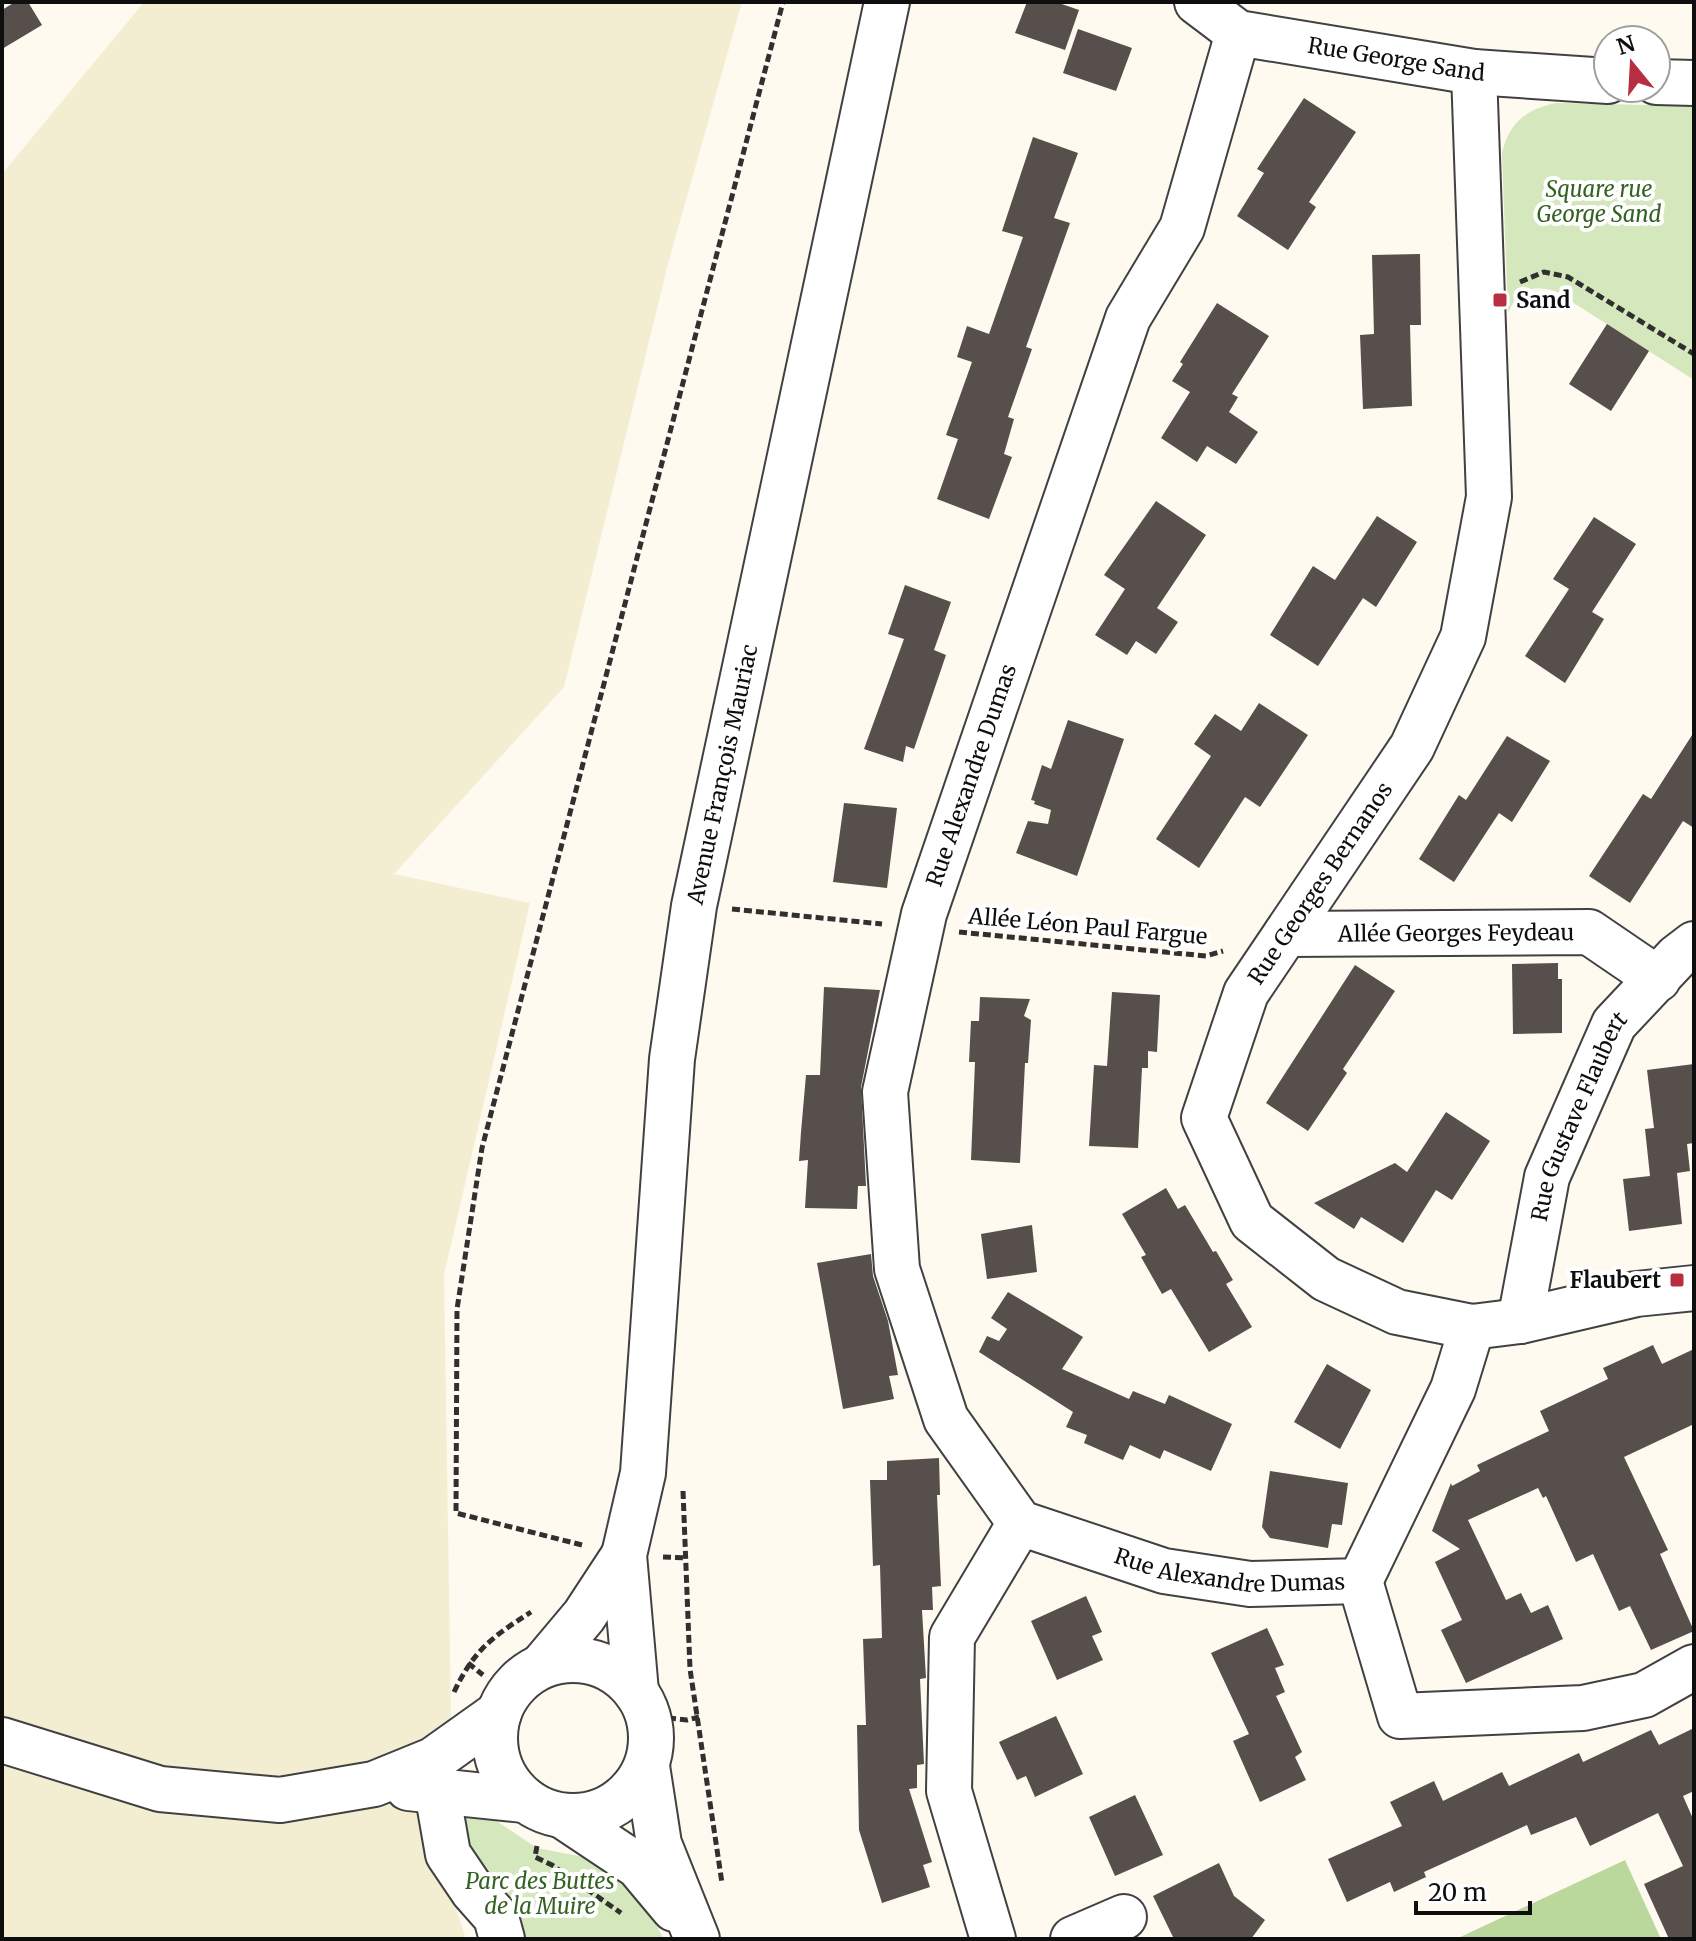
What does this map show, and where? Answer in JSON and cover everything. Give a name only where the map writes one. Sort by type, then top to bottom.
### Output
[{"type":"street","name":"Avenue François Mauriac","points":[[696,1937],[659,1844],[647,1766],[652,1741],[642,1703],[624,1555],[643,1473],[672,1059],[694,906],[887,2]]},
{"type":"street","name":"Rue George Sand","points":[[1197,2],[1238,33],[1474,72],[1592,80]]},
{"type":"street","name":"Rue Alexandre Dumas","points":[[1238,33],[1182,228],[1128,318],[929,899],[885,1092],[897,1269],[946,1419],[1020,1523],[1164,1571],[1250,1584],[1360,1581],[1453,1389],[1472,1327]]},
{"type":"street","name":"Rue Georges Bernanos","points":[[1474,72],[1489,497],[1463,637],[1412,747],[1246,993],[1204,1118],[1252,1221],[1326,1279],[1397,1312],[1472,1327],[1520,1321],[1636,1294],[1694,1288]]},
{"type":"street","points":[[1672,82],[1694,83]]},
{"type":"street","name":"Allée Georges Feydeau","points":[[1286,934],[1589,932],[1658,979]]},
{"type":"street","name":"Rue Gustave Flaubert","points":[[1520,1321],[1547,1177],[1614,1024],[1677,957],[1694,944]]},
{"type":"street","points":[[993,1939],[949,1791],[952,1637],[1020,1523]]},
{"type":"street","name":"Avenue François Mauriac","points":[[624,1555],[584,1616],[542,1666],[523,1678],[508,1693],[499,1713],[494,1737],[498,1761],[508,1782],[543,1808],[638,1866],[696,1937]]},
{"type":"street","points":[[1360,1581],[1400,1716],[1583,1708],[1644,1695],[1694,1667]]},
{"type":"street","points":[[542,1666],[564,1661],[587,1661],[609,1669],[642,1703]]},
{"type":"street","points":[[2,1740],[160,1789],[280,1800],[374,1784],[433,1760],[499,1713]]},
{"type":"street","points":[[374,1784],[589,1815],[614,1806],[633,1789],[647,1766]]},
{"type":"street","points":[[437,1791],[448,1854],[473,1891],[496,1917],[502,1939]]},
{"type":"street","points":[[1073,1939],[1124,1917]]},
{"type":"path","points":[[686,1558],[624,1555],[456,1513],[457,1309],[482,1148],[783,2]]},
{"type":"path","points":[[1522,282],[1544,272],[1568,277],[1694,354]]},
{"type":"path","name":"Allée Léon Paul Fargue","points":[[694,906],[1206,956],[1286,934]]},
{"type":"path","points":[[683,1481],[690,1669],[724,1895]]},
{"type":"path","points":[[450,1701],[468,1663]]},
{"type":"path","points":[[642,1703],[687,1720],[699,1717]]},
{"type":"path","points":[[535,1857],[552,1865],[627,1918]]},
{"type":"shaded area","points":[[144,2],[742,2],[669,260],[564,687],[394,874],[530,903],[444,1275],[454,1903],[466,1939],[2,1939],[2,174]]},
{"type":"green space","name":"Square rue George Sand","points":[[1556,103],[1694,106],[1694,380],[1555,291],[1539,288],[1526,291],[1516,299],[1508,313],[1502,154],[1514,126],[1536,109]]},
{"type":"green space","name":"Parc des Buttes de la Muire","points":[[454,1807],[489,1816],[537,1848],[594,1859],[625,1887],[655,1923],[664,1939],[510,1939],[468,1872]]},
{"type":"green space","points":[[1625,1860],[1661,1939],[1456,1939]]},
{"type":"building","points":[[15,2],[28,2],[42,25],[2,49],[2,10]]},
{"type":"building","points":[[1027,2],[1056,2],[1079,10],[1065,50],[1015,33]]},
{"type":"building","points":[[1078,29],[1132,48],[1116,91],[1063,73]]},
{"type":"building","points":[[1304,98],[1356,132],[1309,202],[1316,207],[1288,250],[1237,216],[1264,173],[1257,169]]},
{"type":"building","points":[[1033,137],[1078,153],[1054,218],[1070,223],[1026,347],[1032,349],[1008,417],[1014,419],[1004,454],[1012,457],[989,519],[937,499],[958,439],[946,435],[972,362],[957,357],[967,326],[989,334],[1023,237],[1002,231]]},
{"type":"building","points":[[1420,254],[1421,325],[1410,325],[1412,406],[1363,409],[1360,335],[1374,334],[1372,255]]},
{"type":"building","points":[[1217,303],[1269,336],[1232,394],[1238,397],[1229,412],[1258,432],[1236,464],[1207,446],[1197,462],[1161,438],[1190,392],[1172,381],[1183,364],[1180,362]]},
{"type":"building","points":[[1607,324],[1649,351],[1611,411],[1569,384]]},
{"type":"building","points":[[1156,501],[1206,535],[1157,608],[1178,622],[1156,654],[1136,641],[1127,655],[1095,635],[1125,589],[1104,575]]},
{"type":"building","points":[[1377,516],[1417,542],[1376,607],[1363,598],[1318,666],[1270,635],[1313,566],[1335,580]]},
{"type":"building","points":[[1594,517],[1636,544],[1592,612],[1604,619],[1565,683],[1525,656],[1569,589],[1553,579]]},
{"type":"building","points":[[905,585],[951,602],[934,650],[946,655],[914,749],[906,746],[903,762],[864,749],[904,639],[888,634]]},
{"type":"building","points":[[1259,703],[1308,735],[1260,807],[1245,797],[1199,868],[1156,839],[1211,756],[1194,744],[1215,714],[1241,731]]},
{"type":"building","points":[[1068,720],[1124,739],[1077,876],[1016,853],[1028,821],[1048,824],[1051,810],[1031,800],[1042,765],[1051,769]]},
{"type":"building","points":[[1694,732],[1694,828],[1683,821],[1630,903],[1589,876],[1643,794],[1651,799]]},
{"type":"building","points":[[1507,736],[1550,761],[1512,822],[1499,813],[1454,882],[1419,859],[1459,795],[1466,800]]},
{"type":"building","points":[[844,803],[897,808],[887,888],[833,882]]},
{"type":"building","points":[[1558,963],[1558,979],[1562,979],[1562,1033],[1513,1034],[1512,964]]},
{"type":"building","points":[[1355,965],[1395,991],[1343,1069],[1347,1073],[1308,1131],[1266,1103]]},
{"type":"building","points":[[824,987],[880,990],[861,1087],[866,1186],[858,1186],[857,1209],[805,1208],[808,1160],[799,1161],[801,1132],[806,1075],[820,1075]]},
{"type":"building","points":[[1112,992],[1160,995],[1157,1052],[1148,1051],[1148,1068],[1142,1068],[1138,1148],[1089,1146],[1094,1065],[1107,1066]]},
{"type":"building","points":[[980,997],[1030,999],[1024,1016],[1031,1020],[1028,1063],[1025,1063],[1020,1163],[971,1160],[975,1062],[969,1062],[971,1021],[979,1021]]},
{"type":"building","points":[[1694,1064],[1694,1143],[1687,1144],[1690,1171],[1677,1173],[1682,1224],[1629,1231],[1623,1179],[1650,1176],[1645,1129],[1654,1128],[1647,1070]]},
{"type":"building","points":[[1446,1112],[1490,1141],[1452,1200],[1436,1190],[1403,1243],[1361,1217],[1354,1229],[1314,1203],[1395,1163],[1407,1172]]},
{"type":"building","points":[[1166,1188],[1178,1209],[1185,1205],[1213,1252],[1216,1251],[1233,1280],[1226,1284],[1252,1327],[1209,1352],[1171,1289],[1162,1294],[1141,1257],[1146,1255],[1122,1214]]},
{"type":"building","points":[[1032,1225],[1037,1272],[987,1279],[981,1234]]},
{"type":"building","points":[[871,1254],[873,1276],[888,1321],[898,1375],[889,1376],[894,1399],[843,1409],[817,1263]]},
{"type":"building","points":[[1008,1292],[1083,1337],[1062,1369],[1129,1399],[1133,1391],[1165,1404],[1169,1395],[1232,1424],[1211,1471],[1164,1450],[1160,1459],[1130,1445],[1123,1460],[1084,1443],[1087,1435],[1066,1427],[1073,1412],[979,1352],[987,1336],[999,1341],[1007,1329],[991,1318]]},
{"type":"building","points":[[1653,1345],[1662,1364],[1694,1349],[1694,1424],[1624,1457],[1668,1550],[1660,1554],[1694,1631],[1651,1650],[1630,1606],[1619,1611],[1593,1554],[1576,1562],[1546,1496],[1543,1498],[1538,1488],[1468,1520],[1506,1600],[1521,1593],[1531,1613],[1548,1605],[1563,1639],[1466,1683],[1441,1630],[1462,1620],[1435,1562],[1460,1549],[1432,1531],[1451,1483],[1452,1486],[1480,1471],[1477,1465],[1549,1431],[1540,1411],[1608,1379],[1603,1368]]},
{"type":"building","points":[[1327,1364],[1371,1390],[1340,1449],[1294,1422]]},
{"type":"building","points":[[939,1458],[940,1495],[937,1495],[941,1586],[932,1587],[933,1610],[922,1610],[926,1678],[920,1679],[924,1764],[917,1765],[917,1788],[909,1789],[932,1862],[923,1865],[930,1887],[882,1903],[859,1830],[857,1725],[866,1725],[863,1639],[882,1638],[880,1565],[873,1566],[870,1480],[887,1480],[887,1461]]},
{"type":"building","points":[[1270,1471],[1348,1483],[1342,1525],[1332,1524],[1328,1548],[1270,1538],[1262,1527]]},
{"type":"building","points":[[1086,1596],[1102,1632],[1092,1636],[1103,1660],[1057,1680],[1031,1621]]},
{"type":"building","points":[[1267,1628],[1284,1665],[1275,1668],[1285,1692],[1276,1696],[1302,1752],[1295,1757],[1306,1780],[1260,1802],[1233,1741],[1249,1734],[1211,1653]]},
{"type":"building","points":[[1056,1716],[1083,1774],[1035,1797],[1026,1776],[1017,1780],[999,1742]]},
{"type":"building","points":[[1694,1728],[1694,1791],[1683,1796],[1694,1821],[1694,1939],[1669,1939],[1644,1884],[1683,1866],[1658,1813],[1590,1846],[1576,1817],[1531,1835],[1527,1825],[1424,1872],[1426,1877],[1394,1892],[1390,1882],[1347,1902],[1328,1859],[1402,1826],[1390,1802],[1434,1781],[1443,1801],[1502,1772],[1509,1786],[1579,1753],[1583,1762],[1651,1730],[1659,1745]]},
{"type":"building","points":[[1135,1795],[1163,1855],[1115,1876],[1089,1817]]},
{"type":"building","points":[[1219,1863],[1234,1896],[1265,1920],[1251,1939],[1174,1939],[1153,1896]]},
{"type":"place","name":"Sand","points":[[1500,300]]},
{"type":"place","name":"Flaubert","points":[[1677,1280]]}]
